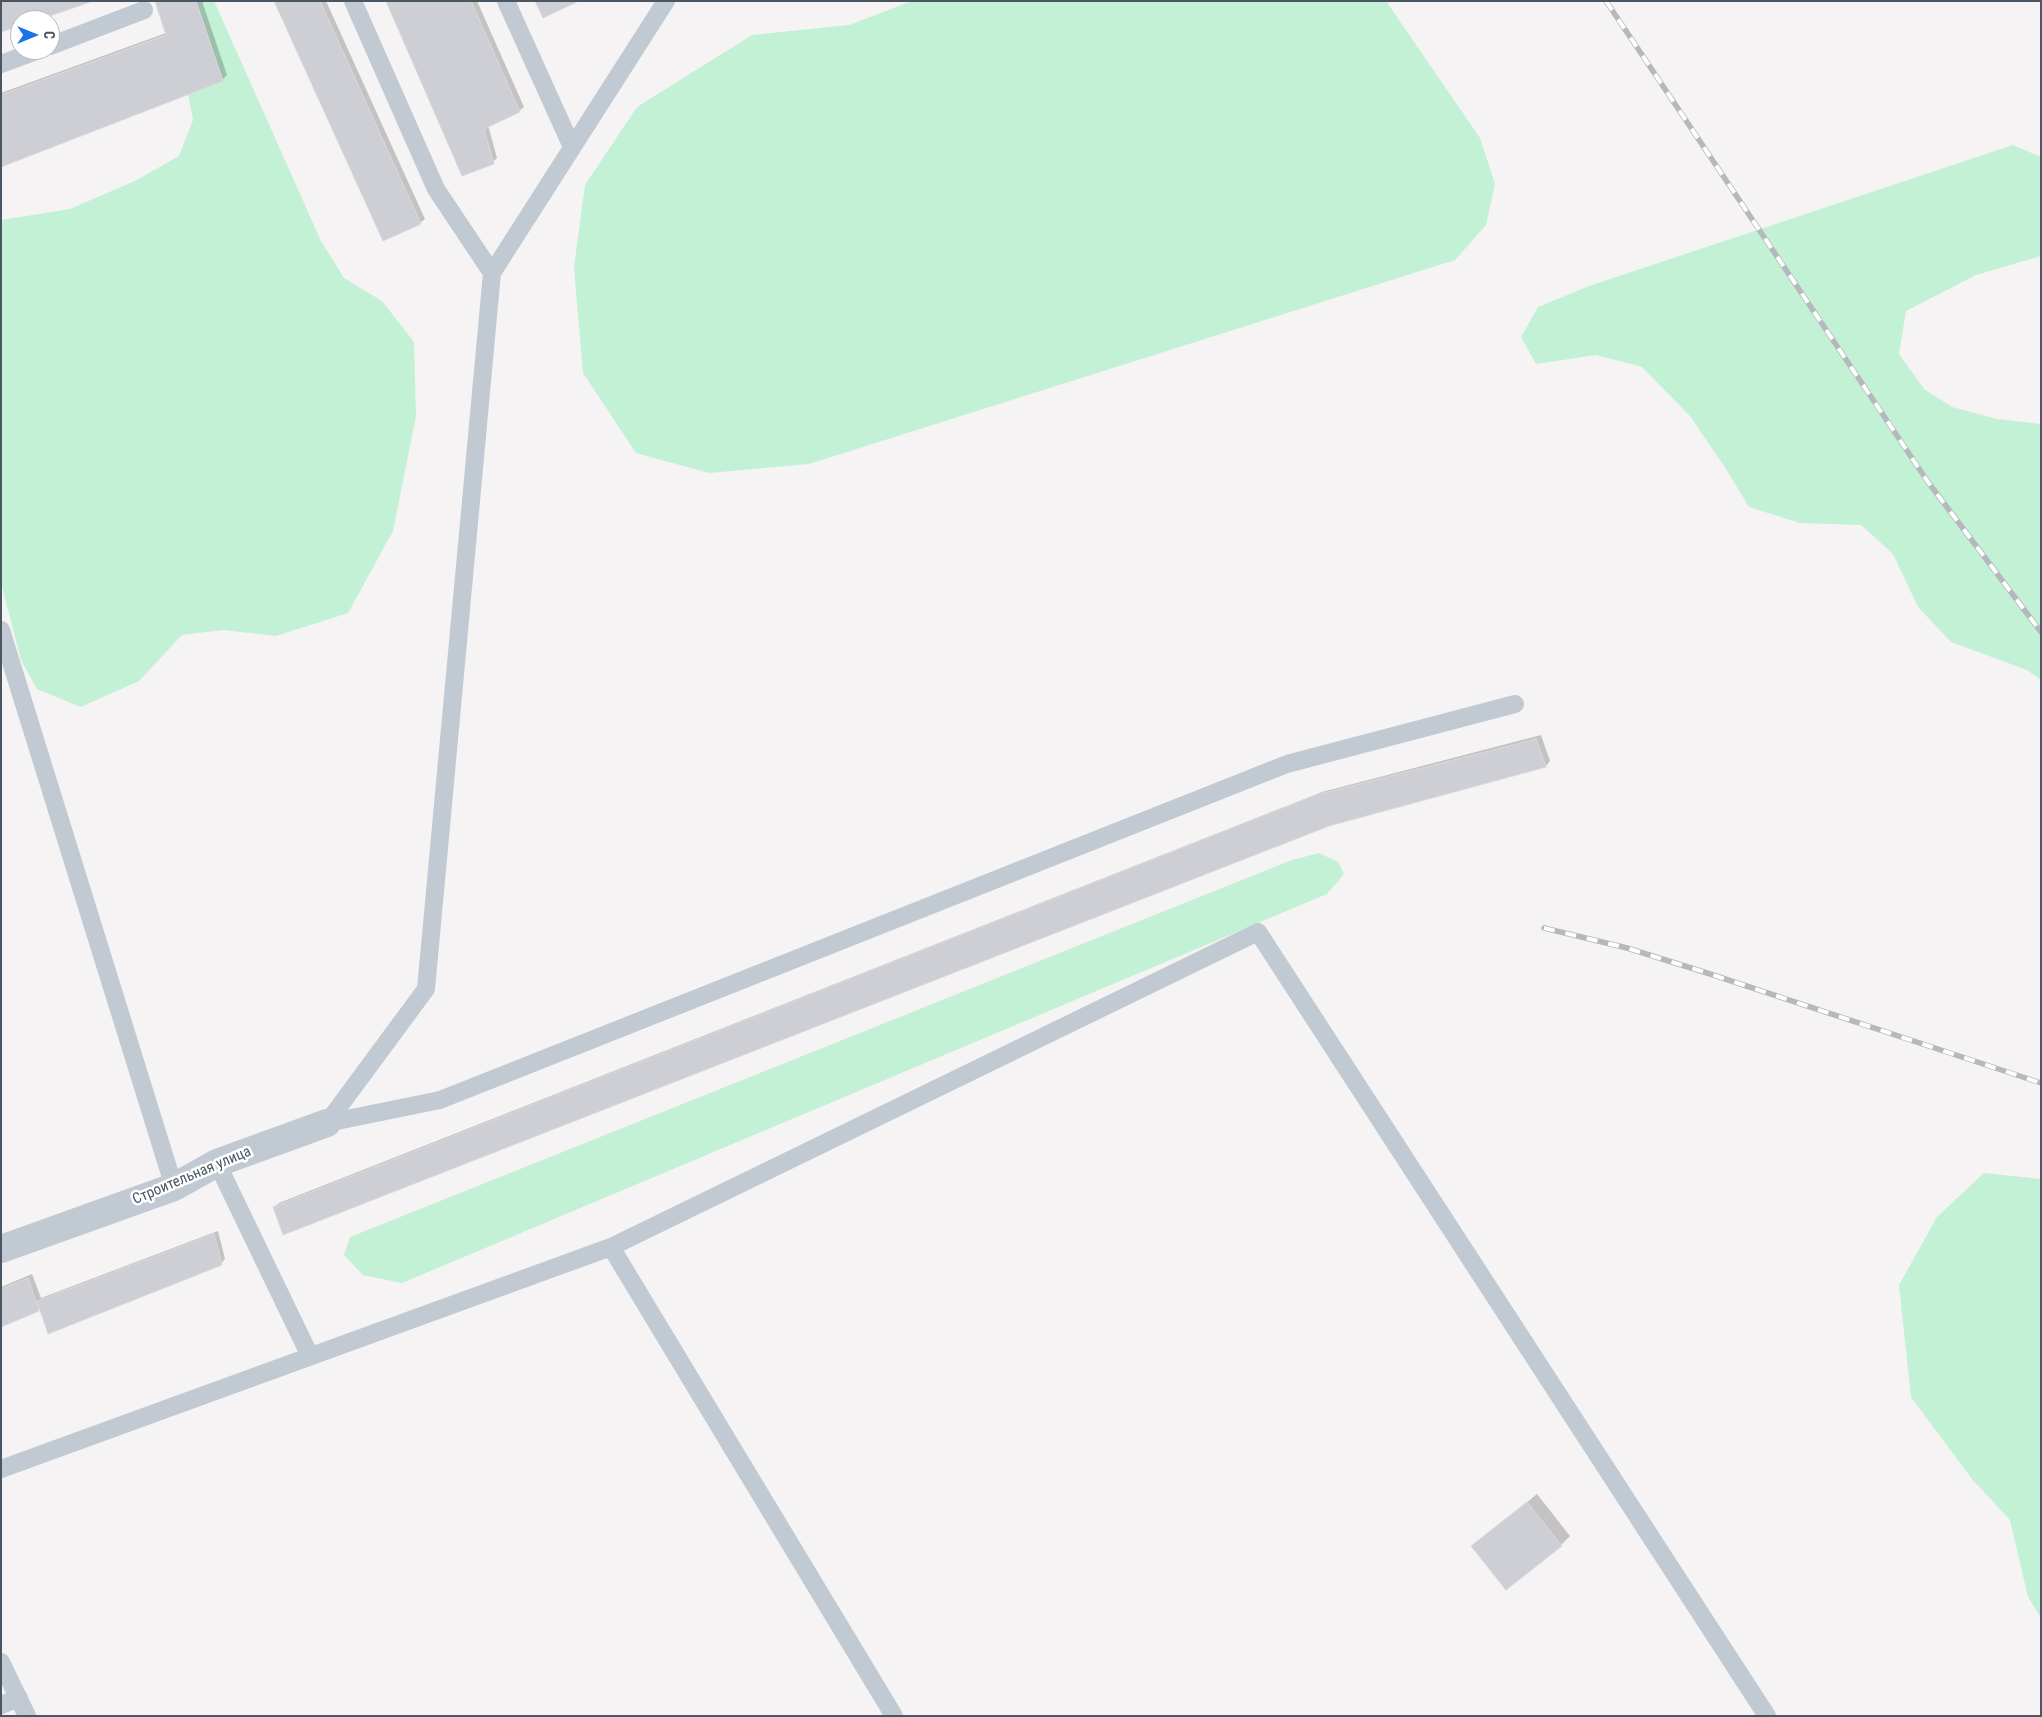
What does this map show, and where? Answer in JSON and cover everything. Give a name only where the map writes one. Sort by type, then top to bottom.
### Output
[{"type":"street","name":"Строительная улица","points":[[1,1249],[174,1187],[217,1162],[327,1123]]},
{"type":"lane","points":[[354,1],[436,189],[492,273]]},
{"type":"lane","points":[[506,1],[572,147]]},
{"type":"lane","points":[[327,1123],[426,989],[492,273],[661,4]]},
{"type":"lane","points":[[60,42],[144,10]]},
{"type":"lane","points":[[1,630],[174,1187]]},
{"type":"lane","points":[[327,1123],[440,1100],[1287,764],[1515,704]]},
{"type":"lane","points":[[1,1469],[611,1247],[1258,932],[1768,1716]]},
{"type":"lane","points":[[217,1162],[310,1356]]},
{"type":"lane","points":[[611,1247],[894,1716]]},
{"type":"lane","points":[[1,1662],[28,1716]]},
{"type":"lane","points":[[1,1705],[19,1698]]},
{"type":"green space","points":[[170,1],[214,1],[321,241],[344,278],[382,301],[414,342],[416,416],[393,531],[348,613],[276,636],[223,630],[182,635],[139,681],[81,707],[37,689],[21,660],[1,583],[1,220],[70,209],[135,181],[179,156],[193,120]]},
{"type":"green space","points":[[912,1],[1386,1],[1480,138],[1495,184],[1486,225],[1455,260],[809,464],[709,473],[636,453],[583,373],[574,267],[585,185],[637,107],[752,35],[849,25]]},
{"type":"green space","points":[[2013,145],[2041,157],[2041,256],[1976,275],[1906,311],[1899,354],[1924,389],[1952,407],[1997,419],[2041,424],[2041,680],[2027,670],[1951,642],[1918,607],[1893,554],[1861,525],[1800,523],[1749,507],[1690,416],[1642,367],[1596,355],[1536,364],[1521,337],[1538,307],[1589,286]]},
{"type":"green space","points":[[1319,853],[1338,862],[1344,874],[1327,894],[402,1283],[363,1275],[344,1255],[350,1237],[1292,860]]},
{"type":"green space","points":[[1984,1173],[2041,1179],[2041,1618],[2028,1597],[2010,1520],[1972,1479],[1911,1397],[1899,1285],[1937,1217]]},
{"type":"building","points":[[1,1],[93,1],[60,12],[60,10],[10,10],[10,29],[1,32]]},
{"type":"building","points":[[155,1],[196,1],[223,81],[1,167],[1,95],[166,35]]},
{"type":"building","points":[[274,1],[320,1],[421,224],[383,241]]},
{"type":"building","points":[[386,1],[471,1],[520,112],[484,129],[494,164],[462,176]]},
{"type":"building","points":[[535,1],[579,1],[543,18]]},
{"type":"building","points":[[1536,739],[1546,767],[1329,826],[283,1235],[273,1207],[1316,795]]},
{"type":"building","points":[[214,1234],[222,1265],[48,1334],[37,1301]]},
{"type":"building","points":[[28,1278],[39,1311],[1,1327],[1,1289]]},
{"type":"building","points":[[1527,1502],[1562,1546],[1506,1590],[1471,1546]]},
{"type":"railway","points":[[1606,1],[1928,482],[2041,632]]},
{"type":"railway","points":[[1544,928],[1627,948],[1704,972],[2041,1083]]}]
